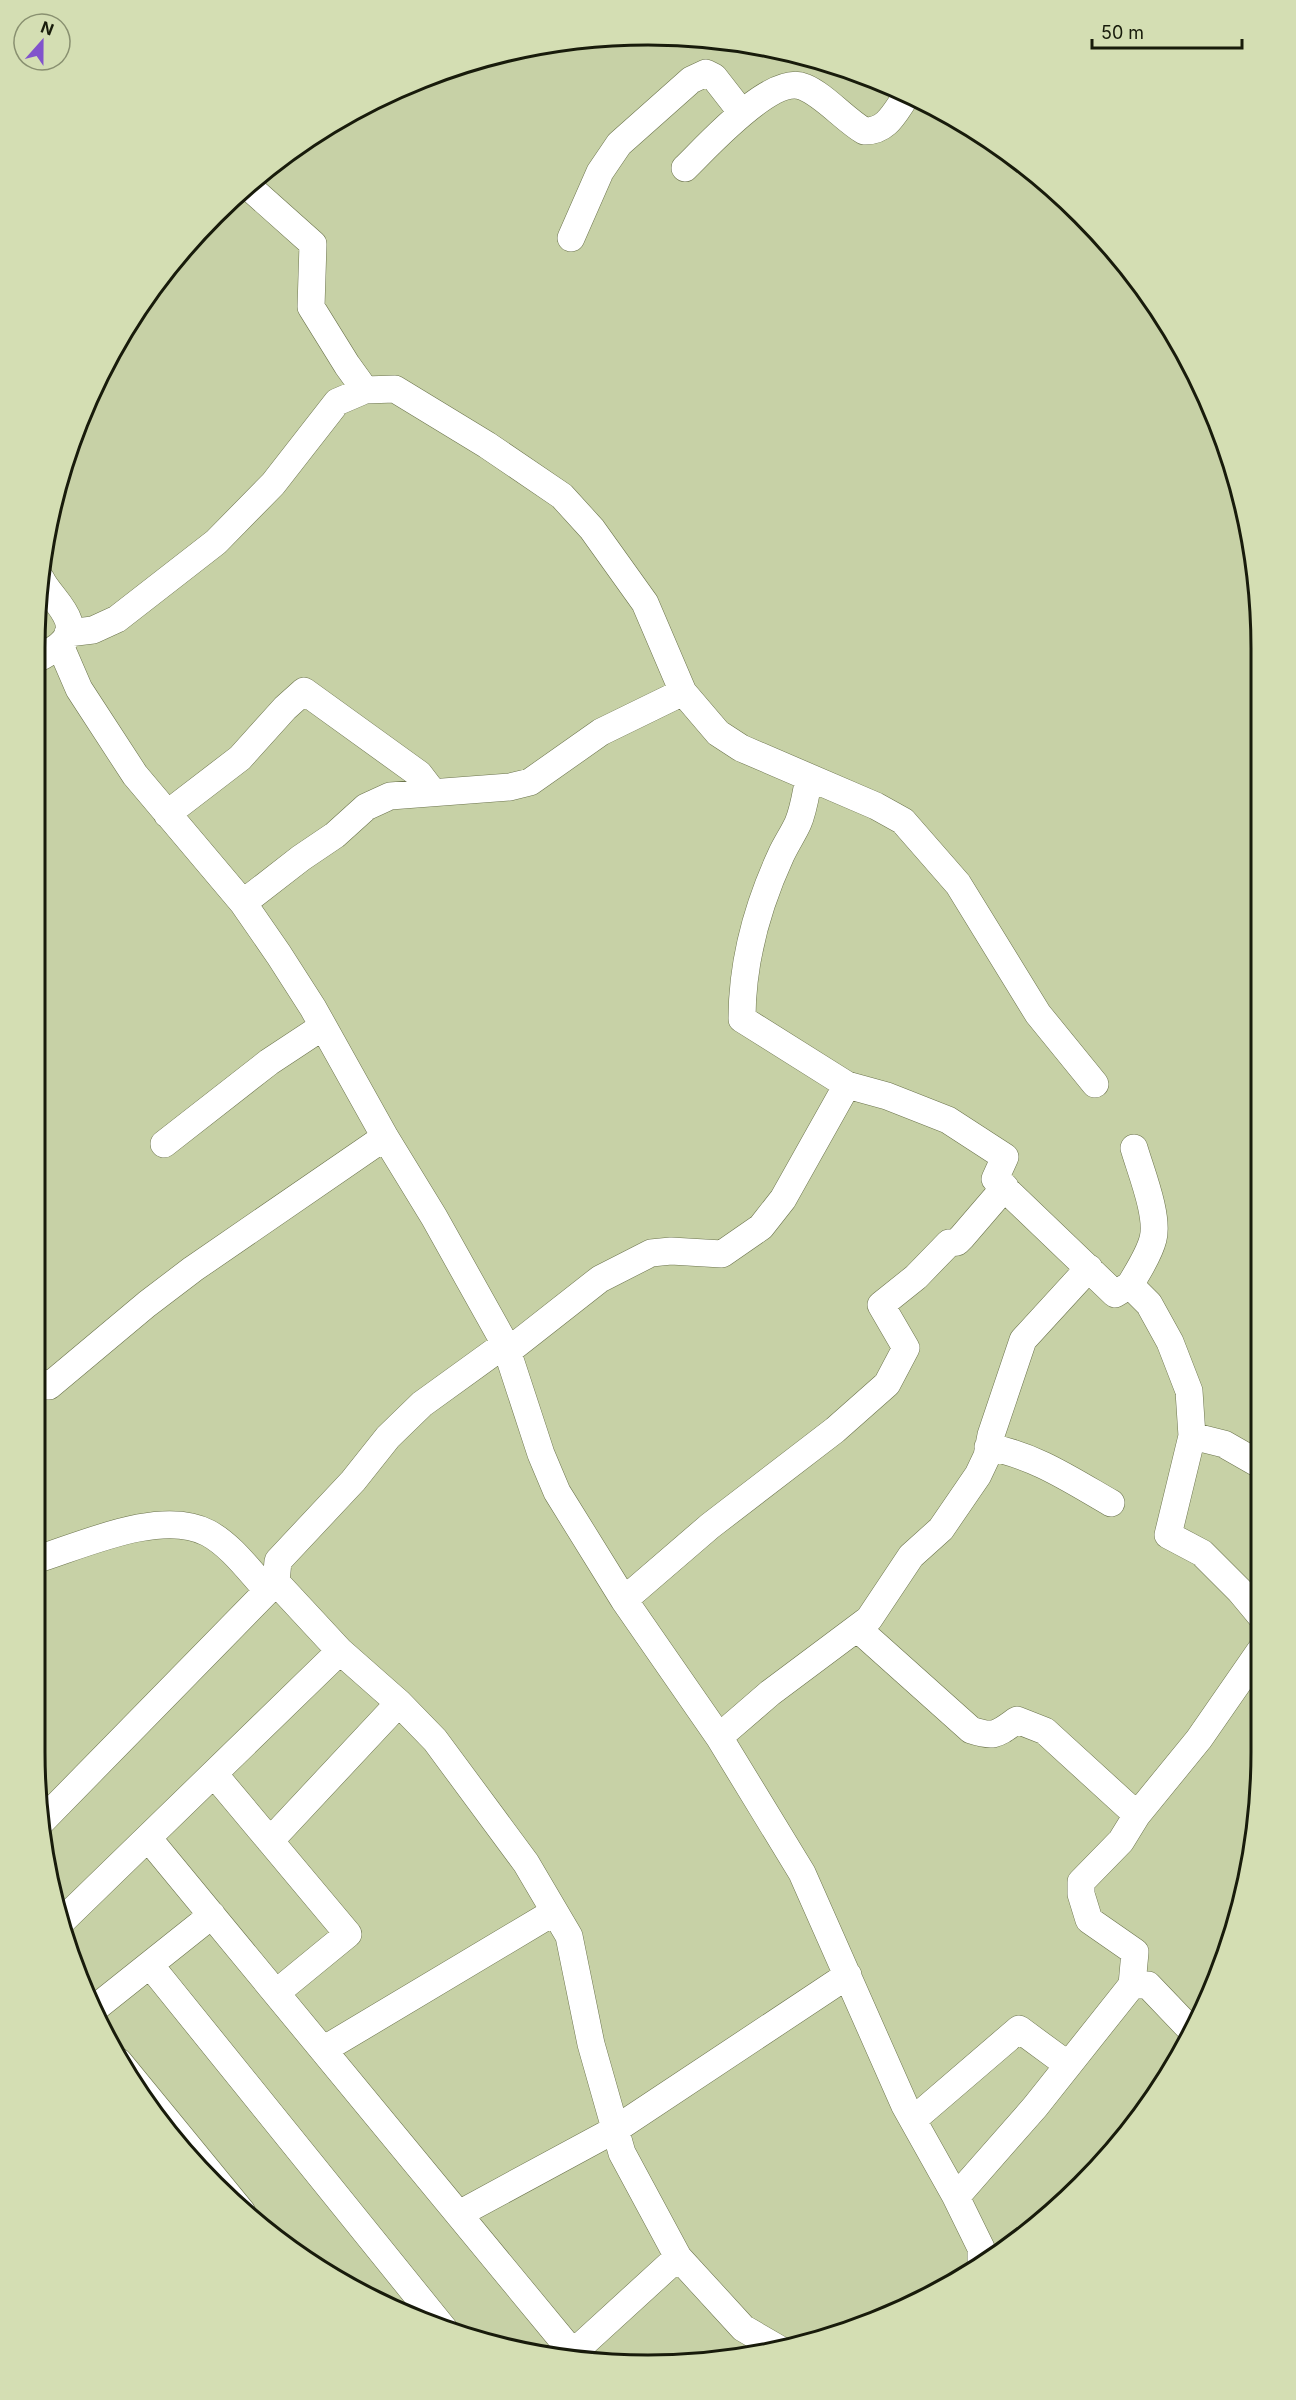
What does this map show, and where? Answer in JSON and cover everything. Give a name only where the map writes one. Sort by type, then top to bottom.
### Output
[{"type":"street","points":[[578,223],[600,172],[619,144],[699,74],[706,73],[714,77],[742,113]]},
{"type":"street","points":[[685,168],[742,113],[774,90],[788,85],[798,85],[813,92],[864,131],[875,132],[884,127],[902,101]]},
{"type":"street","points":[[254,192],[314,244],[311,307],[346,365],[365,390]]},
{"type":"street","points":[[51,646],[117,619],[216,542],[273,484],[337,402],[365,390],[395,389],[487,445],[562,495],[592,529],[645,603],[683,692],[718,733],[741,748],[876,806],[903,821],[958,884],[1038,1014],[1095,1084]]},
{"type":"street","points":[[48,592],[68,615],[51,646]]},
{"type":"street","points":[[51,646],[135,775],[243,903],[313,1008],[385,1137],[434,1217],[506,1348],[541,1454],[557,1492],[624,1600],[719,1737],[802,1873],[913,2120],[956,2197],[981,2248],[981,2254]]},
{"type":"street","points":[[167,814],[240,758],[285,708],[304,692],[419,774],[432,791]]},
{"type":"street","points":[[243,903],[335,835],[366,807],[390,796],[432,791],[510,787],[530,782],[601,732],[683,692]]},
{"type":"street","points":[[809,778],[799,821],[781,854],[758,913],[747,953],[742,988],[742,1019],[847,1085],[887,1096],[948,1120],[1005,1157],[995,1179],[1115,1294],[1130,1285],[1153,1240],[1155,1229],[1151,1206],[1134,1148]]},
{"type":"street","points":[[164,1144],[269,1062],[322,1027]]},
{"type":"street","points":[[48,1814],[272,1586],[278,1561],[353,1481],[388,1437],[422,1404],[506,1348],[600,1279],[651,1253],[671,1251],[722,1254],[761,1227],[783,1199],[847,1085]]},
{"type":"street","points":[[45,1386],[49,1386],[147,1304],[193,1269],[385,1137]]},
{"type":"street","points":[[624,1600],[710,1526],[835,1430],[887,1384],[906,1348],[881,1305],[916,1277],[949,1243],[957,1242],[1005,1187]]},
{"type":"street","points":[[755,1231],[785,1233]]},
{"type":"street","points":[[719,1737],[770,1693],[869,1619],[911,1556],[941,1529],[978,1474],[987,1456],[1023,1340],[1089,1268]]},
{"type":"street","points":[[1130,1285],[1149,1304],[1170,1342],[1189,1390],[1192,1436],[1168,1535],[1202,1553],[1251,1604]]},
{"type":"street","points":[[1192,1436],[1224,1444],[1251,1459]]},
{"type":"street","points":[[988,1447],[1009,1451],[1040,1462],[1111,1503]]},
{"type":"street","points":[[45,1557],[122,1530],[186,1526],[207,1533],[224,1544],[272,1586],[399,1703],[435,1740],[526,1863],[569,1935],[591,2044],[622,2153],[678,2257],[744,2328],[768,2342]]},
{"type":"street","points":[[857,1628],[971,1730],[987,1736],[997,1735],[1017,1720],[1045,1731],[1137,1815]]},
{"type":"street","points":[[66,1909],[148,1838],[340,1651]]},
{"type":"street","points":[[956,2197],[1035,2107],[1132,1985],[1135,1952],[1089,1920],[1081,1894],[1081,1882],[1120,1841],[1137,1815],[1199,1739],[1251,1664]]},
{"type":"street","points":[[270,1841],[399,1703]]},
{"type":"street","points":[[214,1774],[348,1934],[276,1993]]},
{"type":"street","points":[[148,1838],[570,2350]]},
{"type":"street","points":[[323,2050],[554,1912]]},
{"type":"street","points":[[100,2004],[212,1915]]},
{"type":"street","points":[[150,1965],[425,2312]]},
{"type":"street","points":[[459,2214],[616,2129],[848,1975]]},
{"type":"street","points":[[1132,1985],[1148,1985],[1186,2025]]},
{"type":"street","points":[[913,2120],[1019,2029],[1068,2065]]},
{"type":"street","points":[[580,2351],[678,2257]]}]
